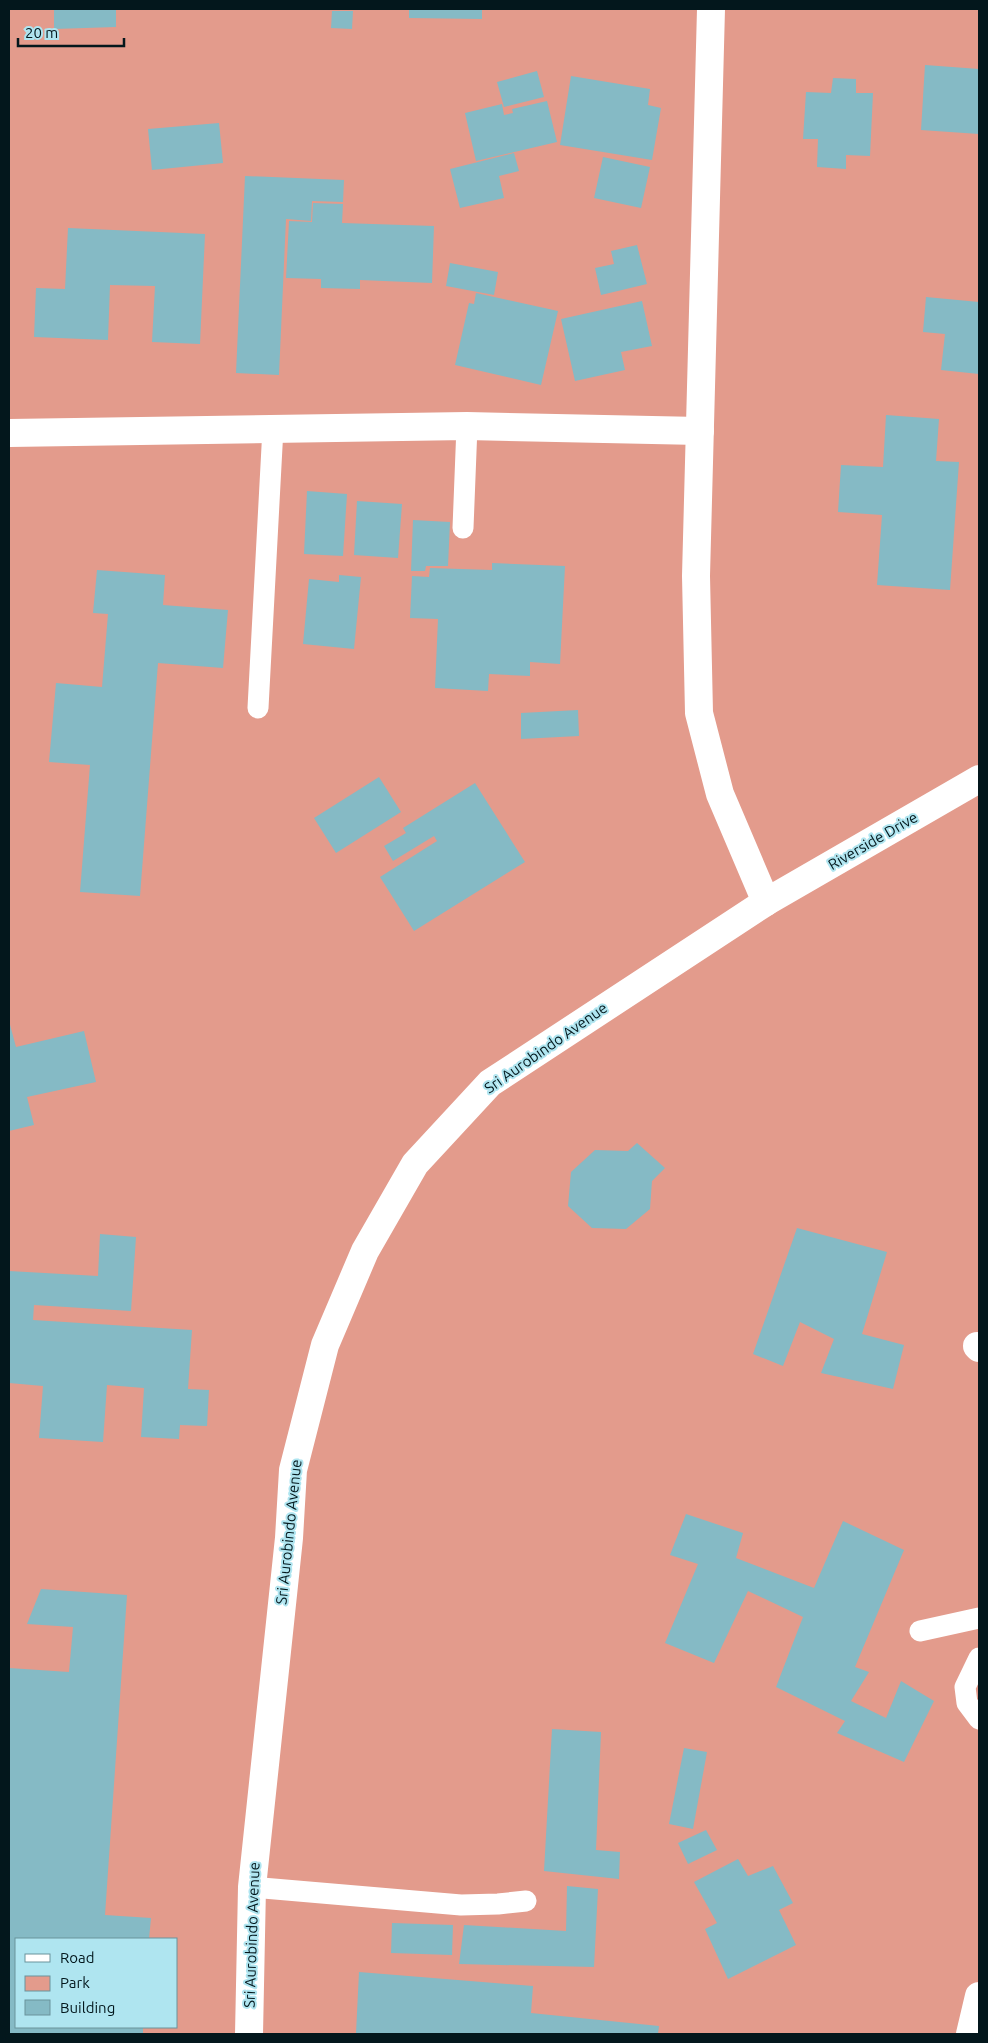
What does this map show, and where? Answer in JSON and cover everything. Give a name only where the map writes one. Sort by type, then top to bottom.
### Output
[{"type":"street","points":[[711,9],[696,576],[699,713],[720,794],[766,902]]},
{"type":"street","points":[[9,433],[467,426],[700,432]]},
{"type":"street","name":"Riverside Drive","points":[[766,902],[979,780]]},
{"type":"street","name":"Sri Aurobindo Avenue","points":[[249,2034],[252,1887],[289,1538],[293,1470],[325,1345],[365,1252],[415,1164],[490,1083],[766,902]]},
{"type":"street","points":[[970,2034],[979,1996]]},
{"type":"lane","points":[[463,528],[467,426]]},
{"type":"lane","points":[[258,708],[273,428]]},
{"type":"lane","points":[[920,1631],[979,1618]]},
{"type":"lane","points":[[979,1658],[965,1687],[967,1703],[979,1719]]},
{"type":"lane","points":[[252,1887],[453,1904],[498,1904],[526,1900]]},
{"type":"green space","points":[[9,9],[979,9],[979,2034],[9,2034]]},
{"type":"building","points":[[54,9],[116,9],[116,27],[54,29]]},
{"type":"building","points":[[409,9],[482,9],[482,19],[409,18]]},
{"type":"building","points":[[332,11],[353,11],[352,29],[331,28]]},
{"type":"building","points":[[925,65],[979,69],[979,134],[921,130]]},
{"type":"building","points":[[537,71],[544,97],[504,107],[497,82]]},
{"type":"building","points":[[571,76],[650,89],[648,105],[661,108],[652,160],[560,145]]},
{"type":"building","points":[[833,78],[856,79],[856,93],[873,93],[870,156],[846,155],[846,169],[817,167],[818,139],[803,139],[806,92],[831,93]]},
{"type":"building","points":[[547,101],[557,142],[476,161],[465,113],[502,104],[504,115],[513,113],[512,109]]},
{"type":"building","points":[[219,123],[223,163],[152,170],[148,129]]},
{"type":"building","points":[[514,153],[519,171],[499,176],[504,198],[460,208],[450,169]]},
{"type":"building","points":[[603,157],[650,167],[641,208],[594,198]]},
{"type":"building","points":[[245,176],[344,180],[343,202],[312,201],[311,221],[286,219],[279,375],[236,373]]},
{"type":"building","points":[[313,203],[343,204],[342,223],[434,226],[432,283],[360,280],[360,289],[321,288],[321,279],[286,278],[289,221],[312,222]]},
{"type":"building","points":[[68,228],[205,234],[200,344],[152,342],[155,286],[110,285],[108,340],[34,337],[36,288],[65,289]]},
{"type":"building","points":[[637,245],[647,284],[601,295],[595,268],[614,264],[611,251]]},
{"type":"building","points":[[450,263],[498,272],[494,295],[446,286]]},
{"type":"building","points":[[476,293],[558,311],[541,385],[455,365],[469,303],[474,304]]},
{"type":"building","points":[[926,297],[979,302],[979,374],[941,370],[945,334],[923,332]]},
{"type":"building","points":[[642,301],[652,346],[621,352],[625,370],[575,381],[561,319]]},
{"type":"building","points":[[886,415],[939,419],[936,461],[959,462],[950,590],[877,585],[882,515],[838,512],[841,465],[883,467]]},
{"type":"building","points":[[307,491],[347,494],[343,556],[304,554]]},
{"type":"building","points":[[357,501],[402,504],[398,558],[354,555]]},
{"type":"building","points":[[413,520],[450,522],[448,566],[426,566],[425,571],[411,571]]},
{"type":"building","points":[[492,563],[565,566],[560,664],[530,662],[530,676],[489,674],[488,691],[435,688],[438,619],[410,618],[412,576],[429,577],[430,568],[492,570]]},
{"type":"building","points":[[97,570],[165,575],[163,605],[228,610],[223,668],[158,663],[140,896],[80,892],[90,765],[49,762],[56,683],[102,687],[108,614],[93,613]]},
{"type":"building","points":[[339,575],[361,577],[354,649],[303,644],[309,579],[339,582]]},
{"type":"building","points":[[578,710],[579,736],[521,739],[521,713]]},
{"type":"building","points":[[379,777],[401,812],[336,853],[314,818]]},
{"type":"building","points":[[475,783],[525,862],[414,931],[380,877],[437,841],[434,836],[393,861],[384,846],[406,833],[403,828]]},
{"type":"building","points":[[9,1021],[16,1047],[84,1031],[96,1082],[27,1097],[34,1125],[9,1131]]},
{"type":"building","points":[[637,1143],[665,1168],[652,1181],[650,1209],[626,1229],[592,1228],[568,1206],[571,1172],[595,1150],[628,1151]]},
{"type":"building","points":[[797,1228],[887,1252],[862,1334],[904,1345],[893,1389],[821,1373],[834,1339],[800,1322],[783,1366],[753,1354]]},
{"type":"building","points":[[100,1234],[136,1237],[131,1311],[34,1305],[33,1320],[192,1330],[188,1389],[209,1390],[207,1426],[180,1425],[179,1439],[141,1437],[144,1388],[107,1385],[103,1442],[39,1438],[43,1386],[9,1383],[9,1271],[98,1276]]},
{"type":"building","points":[[686,1514],[743,1533],[736,1558],[814,1588],[843,1521],[904,1550],[855,1667],[869,1672],[851,1701],[886,1718],[901,1681],[934,1701],[904,1762],[837,1733],[845,1721],[776,1687],[803,1617],[748,1591],[714,1663],[665,1643],[698,1564],[670,1555]]},
{"type":"building","points":[[41,1589],[127,1595],[105,1915],[151,1918],[149,1938],[15,1938],[15,2028],[143,2028],[143,2034],[9,2034],[9,1668],[69,1672],[73,1627],[27,1624]]},
{"type":"building","points":[[552,1729],[601,1732],[596,1850],[620,1852],[619,1879],[544,1871]]},
{"type":"building","points":[[684,1748],[707,1752],[693,1829],[669,1824]]},
{"type":"building","points":[[706,1830],[717,1850],[688,1864],[678,1843]]},
{"type":"building","points":[[738,1859],[748,1876],[773,1866],[793,1903],[779,1910],[796,1945],[728,1979],[705,1929],[717,1923],[694,1882]]},
{"type":"building","points":[[567,1886],[598,1889],[594,1967],[459,1964],[464,1925],[566,1931]]},
{"type":"building","points":[[392,1923],[453,1925],[452,1955],[391,1953]]},
{"type":"building","points":[[359,1972],[533,1986],[531,2013],[659,2026],[658,2034],[356,2033]]}]
